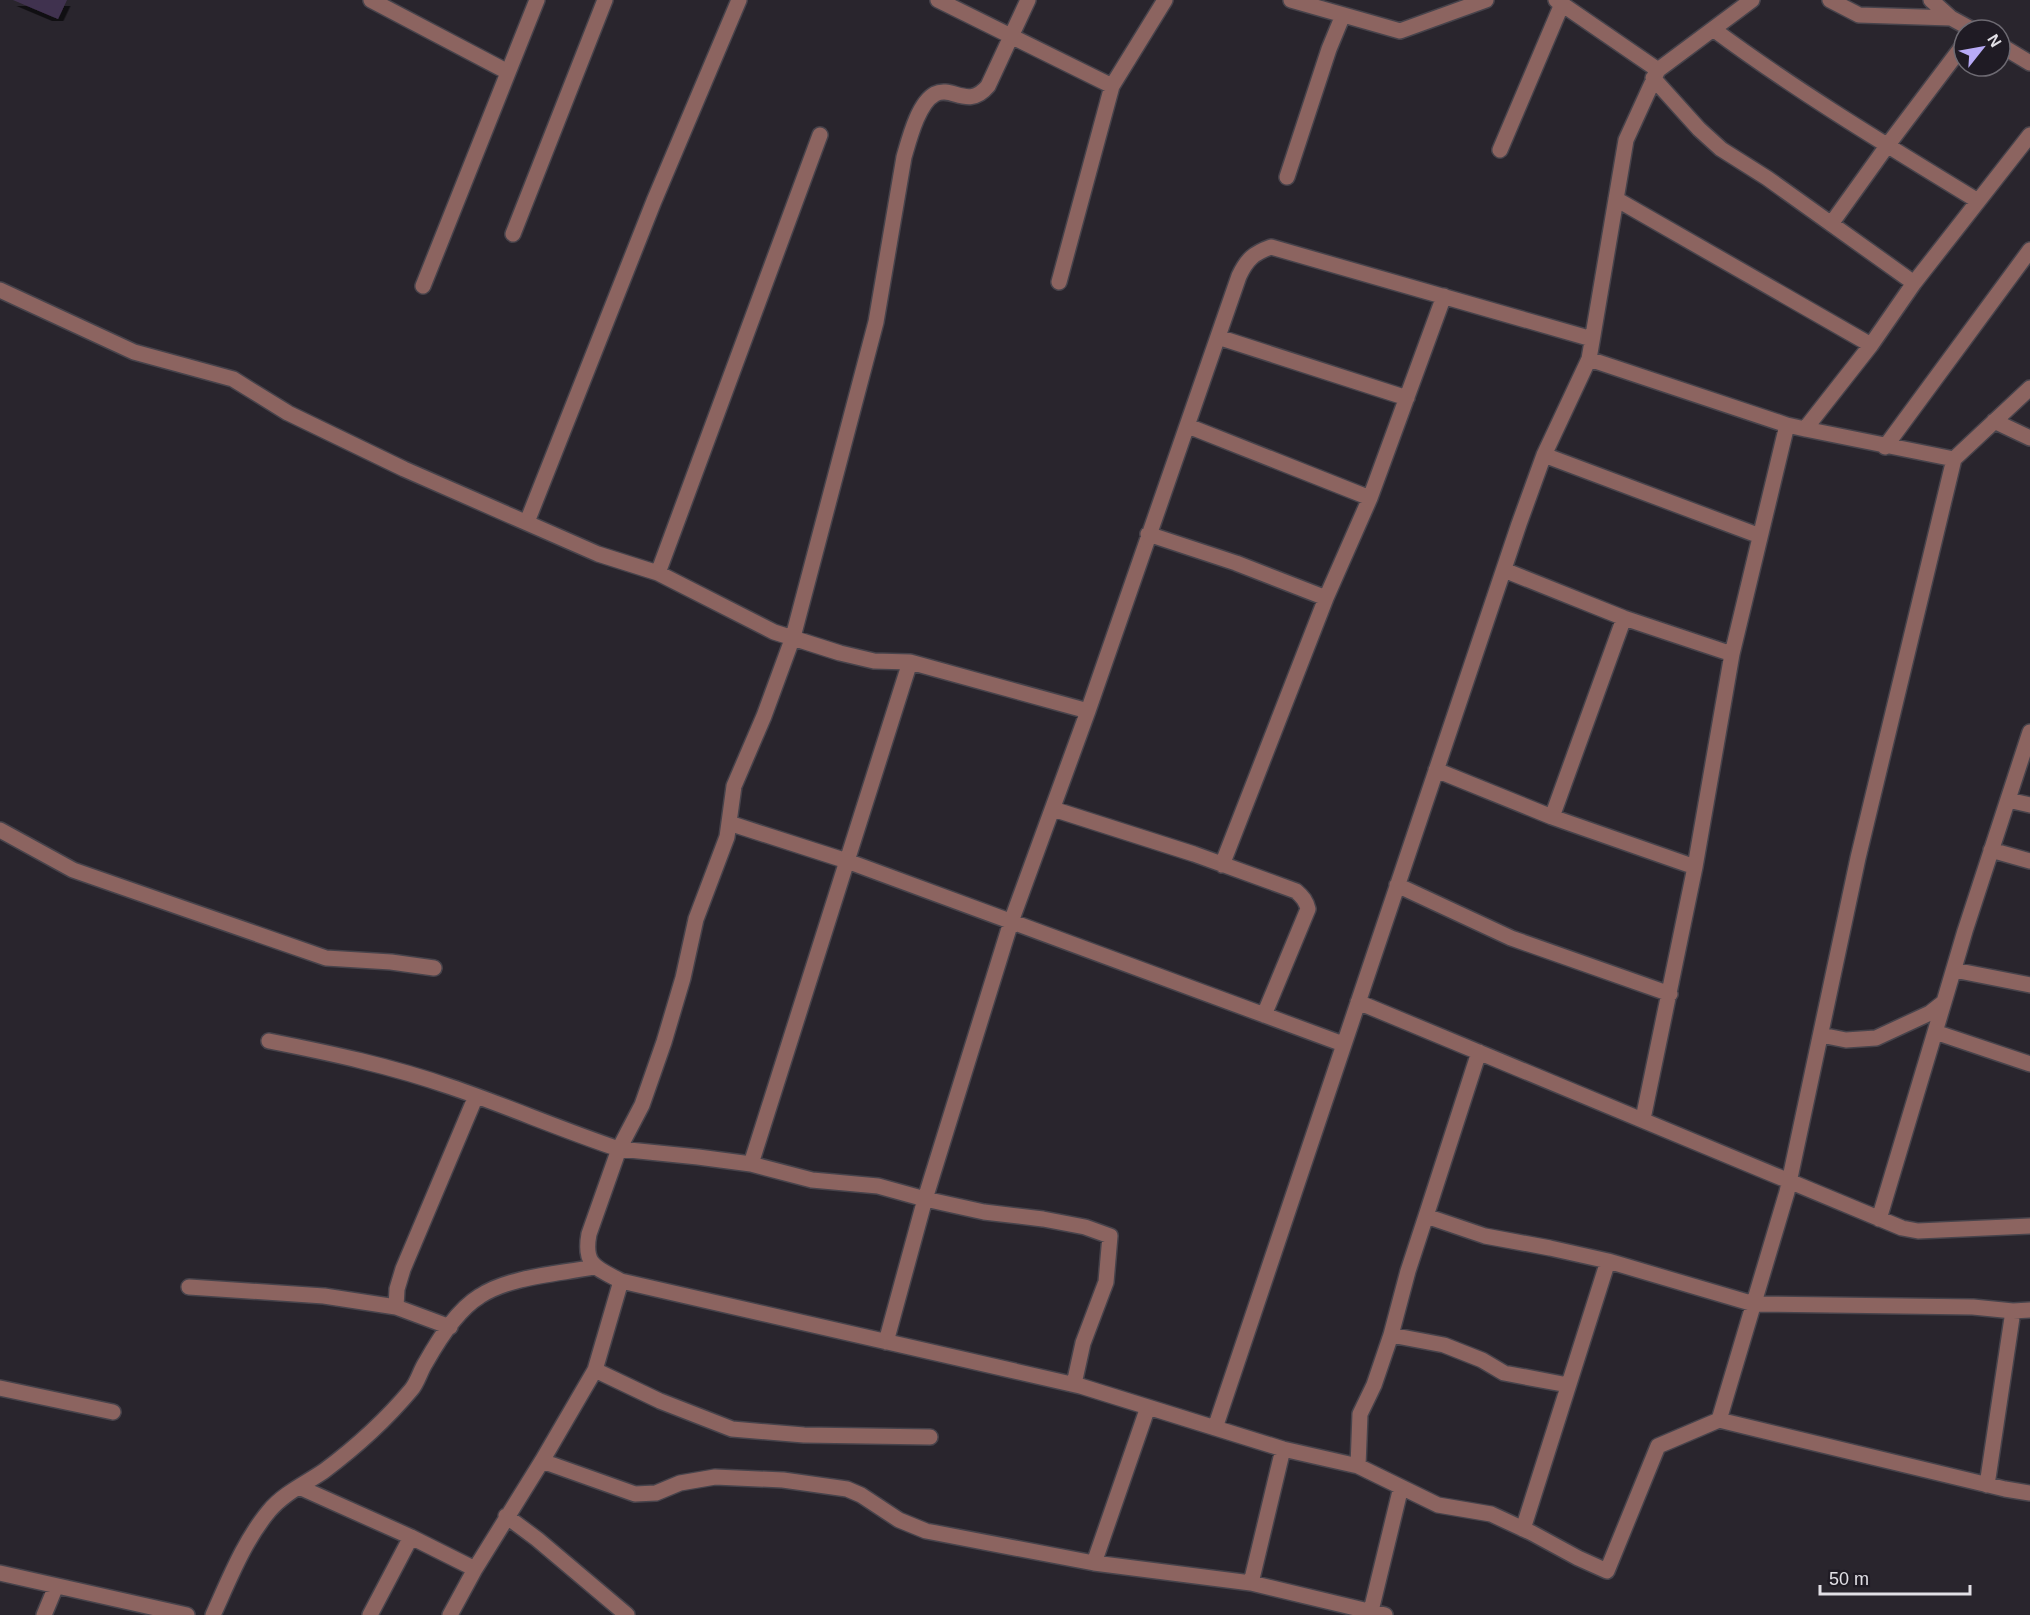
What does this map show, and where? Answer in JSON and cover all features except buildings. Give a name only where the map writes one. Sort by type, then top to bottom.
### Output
[{"type":"street","points":[[371,0],[508,72]]},
{"type":"street","points":[[423,286],[537,0]]},
{"type":"street","points":[[513,234],[605,0]]},
{"type":"street","points":[[526,522],[650,212],[739,0]]},
{"type":"street","points":[[938,0],[1112,86]]},
{"type":"street","points":[[1029,0],[982,93],[969,97],[935,94],[922,110],[911,130],[904,157],[876,322],[793,637],[764,716],[734,786],[727,837],[696,919],[683,978],[664,1042],[642,1106],[619,1149],[586,1248],[594,1267],[621,1281],[1080,1386]]},
{"type":"street","points":[[1059,282],[1112,86],[1166,0]]},
{"type":"street","points":[[1291,0],[1400,31],[1486,0]]},
{"type":"street","points":[[1215,1428],[1503,570],[1544,455],[1589,359],[1626,140],[1656,74],[1752,0]]},
{"type":"street","points":[[1830,0],[1859,15],[1951,18]]},
{"type":"street","points":[[1931,0],[1951,18]]},
{"type":"street","points":[[1500,150],[1550,35],[1559,2],[1656,74],[1699,129],[1721,149],[1914,283]]},
{"type":"street","points":[[1287,177],[1329,49],[1343,15]]},
{"type":"street","points":[[1713,29],[1769,70],[1978,201]]},
{"type":"street","points":[[2012,52],[2030,63]]},
{"type":"street","points":[[1832,224],[1952,60]]},
{"type":"street","points":[[658,573],[820,135]]},
{"type":"street","points":[[1805,429],[1871,345],[1914,283],[2030,135]]},
{"type":"street","points":[[1616,199],[1871,345]]},
{"type":"street","points":[[886,1341],[925,1199],[1011,922],[1088,711],[1148,534],[1245,263],[1257,252],[1271,247],[1592,339]]},
{"type":"street","points":[[1885,447],[2030,250]]},
{"type":"street","points":[[0,290],[134,352],[233,379],[288,413],[404,469],[598,554],[658,573],[774,632],[840,653],[874,661],[910,662],[1088,711]]},
{"type":"street","points":[[1222,865],[1326,598],[1370,498],[1444,296]]},
{"type":"street","points":[[1218,337],[1407,398]]},
{"type":"street","points":[[1589,359],[1787,425],[1885,447],[1954,459]]},
{"type":"street","points":[[1719,1420],[1790,1180],[1858,858],[1954,459],[2030,388]]},
{"type":"street","points":[[1994,421],[2030,438]]},
{"type":"street","points":[[1643,1119],[1695,867],[1732,654],[1787,425]]},
{"type":"street","points":[[1188,426],[1370,498]]},
{"type":"street","points":[[1544,455],[1760,536]]},
{"type":"street","points":[[1148,534],[1236,563],[1326,598]]},
{"type":"street","points":[[1503,570],[1624,618],[1732,654]]},
{"type":"street","points":[[1552,817],[1624,618]]},
{"type":"street","points":[[751,1164],[910,662]]},
{"type":"street","points":[[1879,1219],[1953,970],[2030,732]]},
{"type":"street","points":[[1436,770],[1552,817],[1695,867]]},
{"type":"street","points":[[2008,800],[2030,806]]},
{"type":"street","points":[[1053,809],[1194,854],[1296,891],[1306,902],[1308,909],[1264,1015]]},
{"type":"street","points":[[729,823],[847,861],[1343,1044]]},
{"type":"street","points":[[0,830],[73,870],[326,958],[391,962],[434,968]]},
{"type":"street","points":[[1991,850],[2030,861]]},
{"type":"street","points":[[1397,885],[1511,938],[1670,994]]},
{"type":"street","points":[[1953,970],[2030,985]]},
{"type":"street","points":[[1358,1002],[1902,1228],[1918,1231],[2030,1226]]},
{"type":"street","points":[[1821,1035],[1846,1040],[1876,1038],[1930,1013],[1944,1002]]},
{"type":"street","points":[[1935,1032],[2030,1064]]},
{"type":"street","points":[[269,1041],[358,1058],[451,1086],[561,1130],[619,1149],[698,1156],[751,1164],[812,1180],[878,1186],[984,1212],[1086,1227],[1110,1236],[1106,1282],[1083,1343],[1074,1384],[1283,1449],[1358,1466],[1438,1505],[1491,1514],[1607,1571],[1658,1446],[1719,1420],[2030,1494]]},
{"type":"street","points":[[1358,1466],[1360,1414],[1374,1385],[1391,1335],[1407,1270],[1479,1052]]},
{"type":"street","points":[[396,1306],[403,1269],[476,1096]]},
{"type":"street","points":[[1426,1216],[1485,1236],[1608,1262],[1754,1304],[2030,1310]]},
{"type":"street","points":[[1523,1529],[1608,1262]]},
{"type":"street","points":[[213,1615],[245,1546],[268,1511],[282,1497],[354,1449],[383,1421],[413,1388],[426,1362],[459,1314],[478,1296],[501,1284],[594,1267]]},
{"type":"street","points":[[450,1615],[506,1516],[542,1461],[595,1370],[621,1281]]},
{"type":"street","points":[[189,1287],[324,1296],[396,1306],[450,1327]]},
{"type":"street","points":[[1986,1485],[2013,1311]]},
{"type":"street","points":[[1391,1335],[1444,1345],[1482,1360],[1504,1373],[1569,1385]]},
{"type":"street","points":[[595,1370],[660,1401],[732,1429],[804,1435],[930,1437]]},
{"type":"street","points":[[0,1388],[112,1412]]},
{"type":"street","points":[[1095,1563],[1148,1407]]},
{"type":"street","points":[[1251,1583],[1283,1449]]},
{"type":"street","points":[[542,1461],[635,1494],[656,1493],[680,1483],[715,1477],[783,1480],[847,1489],[861,1495],[899,1520],[926,1531],[1095,1563],[1251,1583],[1375,1614],[1401,1487]]},
{"type":"street","points":[[298,1487],[411,1537],[475,1569]]},
{"type":"street","points":[[506,1516],[537,1539],[627,1615]]},
{"type":"street","points":[[370,1615],[411,1537]]},
{"type":"street","points":[[0,1573],[187,1615]]},
{"type":"street","points":[[44,1615],[56,1586]]}]
